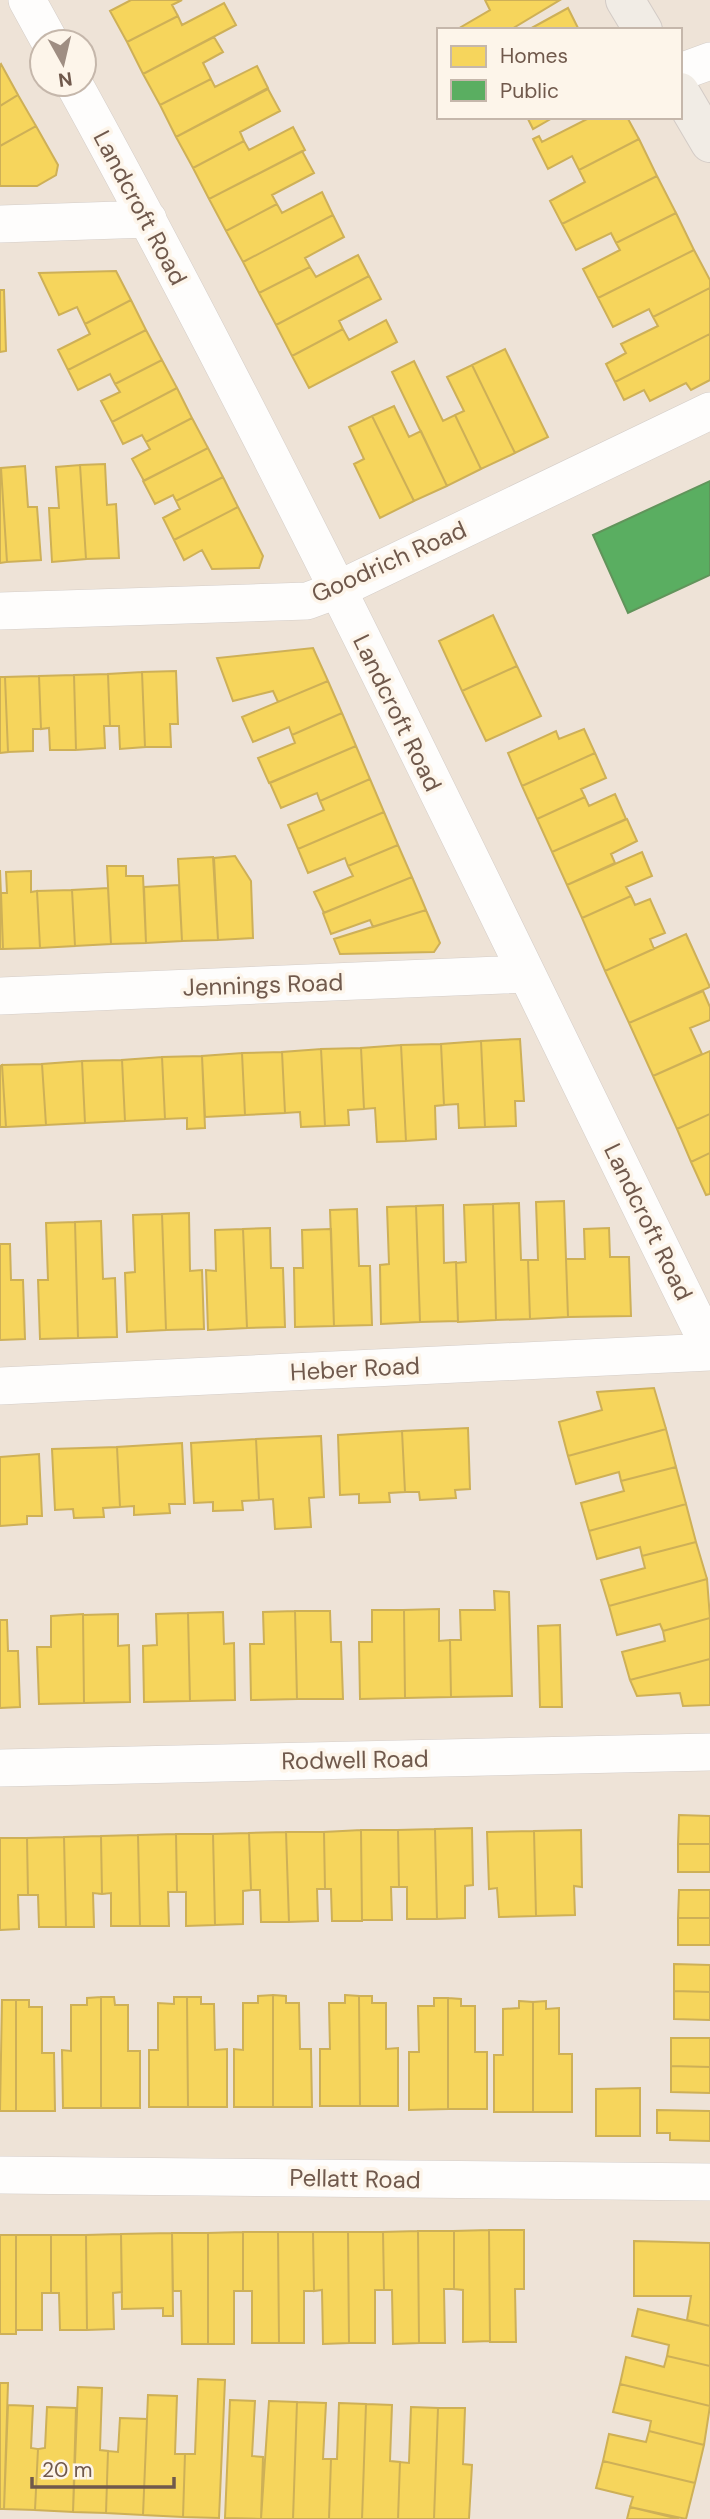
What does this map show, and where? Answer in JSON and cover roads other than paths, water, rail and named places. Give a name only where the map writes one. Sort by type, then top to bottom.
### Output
[{"type":"main road","points":[[625,0],[642,28]]},
{"type":"main road","points":[[682,95],[710,143]]},
{"type":"street","points":[[27,0],[42,28]]},
{"type":"street","points":[[682,71],[710,61]]},
{"type":"street","name":"Landcroft Road","points":[[82,98],[148,219],[337,590],[710,1350]]},
{"type":"street","points":[[0,224],[148,219]]},
{"type":"street","name":"Goodrich Road","points":[[0,611],[306,601],[337,590],[710,411]]},
{"type":"street","name":"Jennings Road","points":[[0,996],[525,974]]},
{"type":"street","name":"Heber Road","points":[[0,1386],[710,1350]]},
{"type":"street","name":"Rodwell Road","points":[[0,1768],[710,1752]]},
{"type":"street","name":"Pellatt Road","points":[[0,2175],[710,2182]]}]
